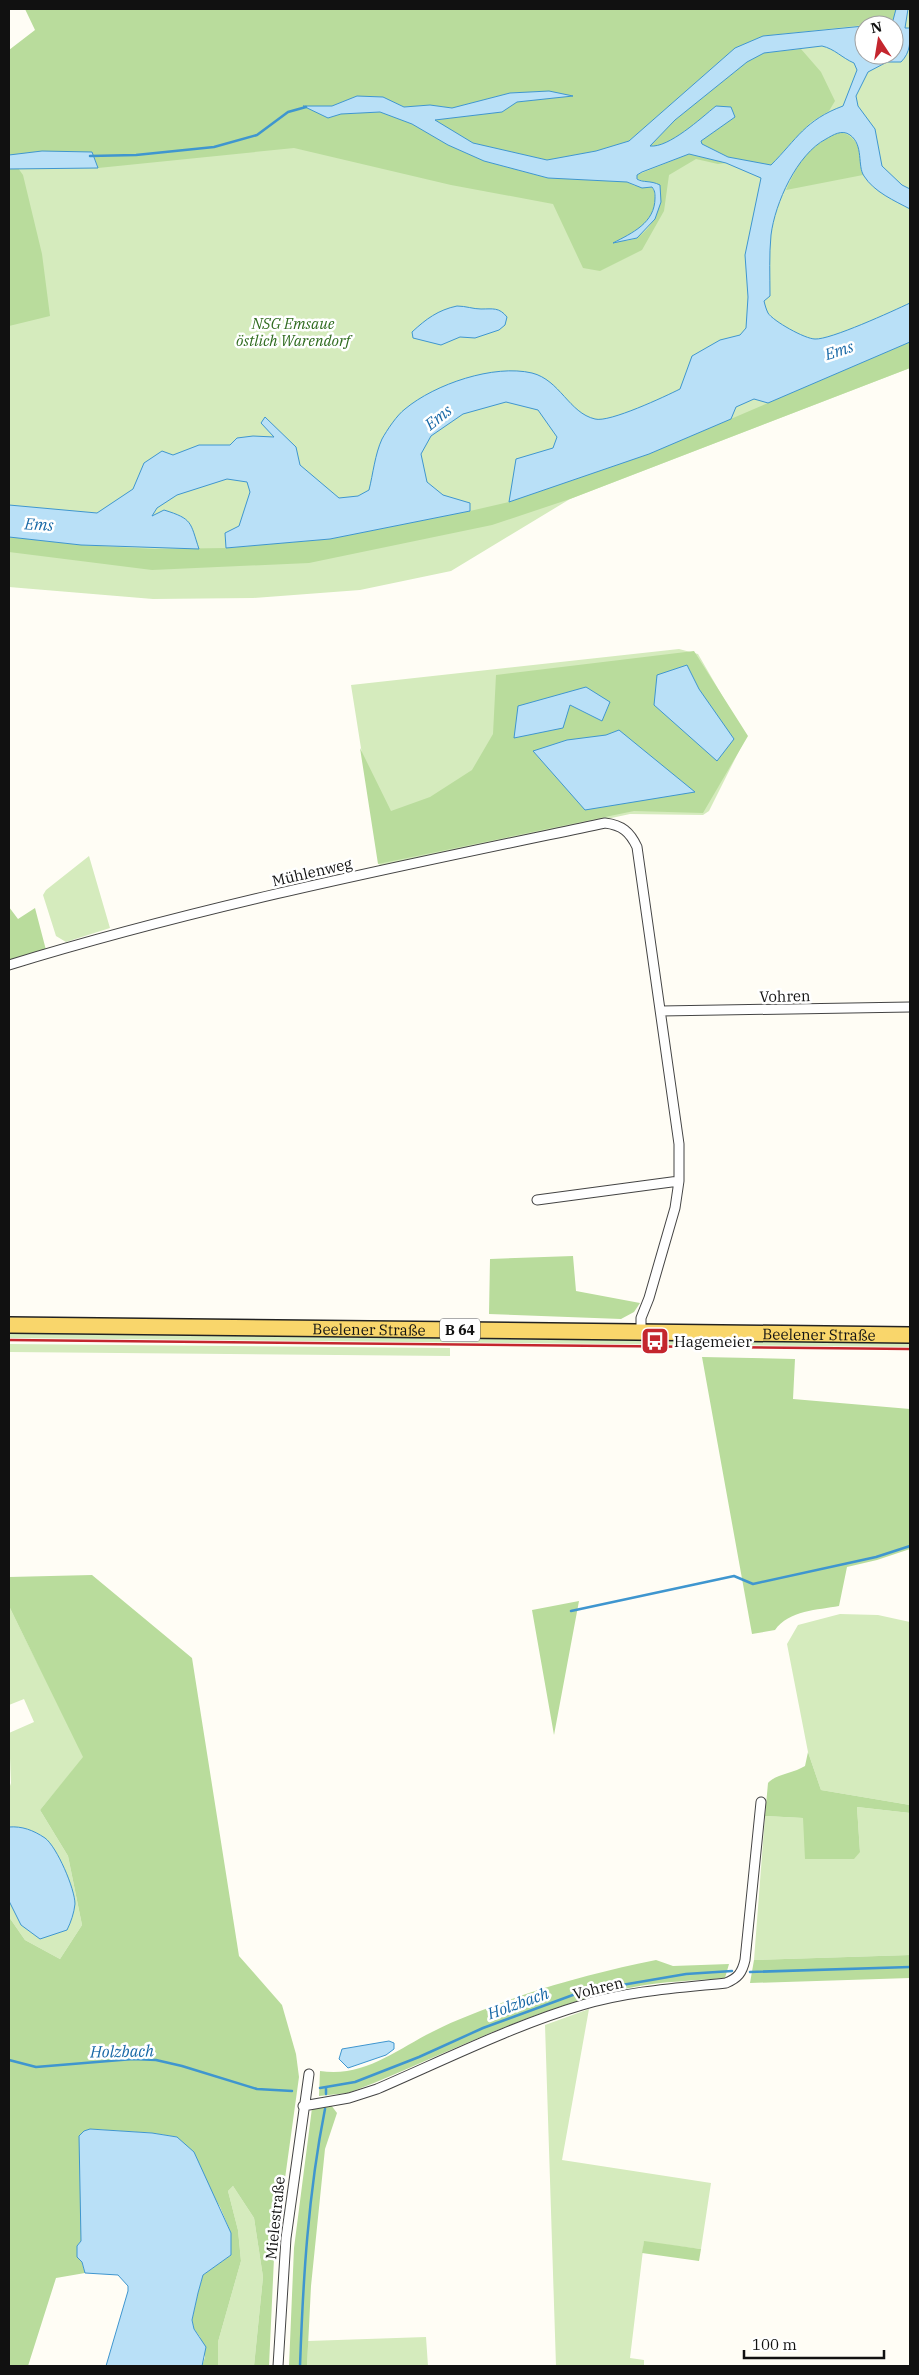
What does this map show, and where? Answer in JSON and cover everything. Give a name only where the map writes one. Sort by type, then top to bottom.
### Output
[{"type":"main road","name":"Beelener Straße","points":[[9,1325],[910,1335]]},
{"type":"street","name":"Mühlenweg","points":[[9,965],[115,933],[361,875],[605,823],[624,828],[632,835],[638,847],[661,1012]]},
{"type":"street","name":"Vohren","points":[[661,1012],[910,1007]]},
{"type":"street","points":[[641,1332],[641,1318],[650,1298],[675,1208],[679,1181],[679,1144],[661,1012]]},
{"type":"street","points":[[537,1200],[679,1181]]},
{"type":"street","name":"Vohren","points":[[303,2106],[349,2098],[377,2089],[542,2018],[584,2004],[636,1992],[726,1983],[735,1979],[741,1973],[745,1960],[761,1802]]},
{"type":"street","name":"Mielestraße","points":[[278,2366],[286,2238],[309,2074]]},
{"type":"green space","points":[[25,9],[896,9],[894,15],[854,15],[854,26],[763,36],[735,48],[629,141],[596,151],[547,160],[473,143],[434,120],[502,112],[516,102],[571,96],[549,91],[510,93],[452,108],[430,105],[404,107],[383,97],[357,96],[332,106],[304,106],[328,118],[341,114],[380,112],[412,124],[448,145],[484,161],[548,178],[627,182],[635,186],[652,187],[655,202],[651,216],[641,227],[615,242],[638,237],[649,227],[656,214],[660,200],[660,185],[639,180],[637,175],[689,154],[726,163],[718,164],[696,159],[669,175],[664,211],[642,250],[600,271],[583,268],[553,204],[451,185],[294,148],[98,168],[92,152],[9,155],[9,50],[35,30]]},
{"type":"green space","name":"NSG Emsaue östlich Warendorf","points":[[746,9],[910,9],[910,368],[570,499],[451,571],[360,590],[253,598],[153,599],[9,587],[9,91]]},
{"type":"green space","points":[[801,49],[821,72],[835,101],[829,111],[811,122],[771,165],[728,157],[702,144],[701,141],[735,117],[716,106],[675,137],[657,146],[649,147],[675,120],[747,62],[764,53]]},
{"type":"green space","points":[[839,132],[846,134],[856,142],[861,154],[863,175],[786,190],[806,155],[819,144]]},
{"type":"green space","points":[[18,168],[23,175],[42,254],[50,316],[9,326],[9,169]]},
{"type":"green space","points":[[910,342],[910,368],[570,499],[492,525],[309,563],[152,570],[9,552],[9,537],[81,545],[155,549],[226,548],[330,539],[509,502],[649,454]]},
{"type":"green space","points":[[679,649],[698,654],[746,737],[709,811],[703,815],[630,814],[380,868],[351,685]]},
{"type":"green space","points":[[694,651],[748,736],[703,813],[634,811],[378,864],[360,748],[391,811],[430,797],[472,770],[493,734],[496,675]],"holes":[[[687,665],[699,689],[658,675]],[[610,703],[602,721],[570,705]]]},
{"type":"green space","points":[[89,856],[110,928],[66,942],[56,936],[43,895],[46,890]]},
{"type":"green space","points":[[9,907],[18,919],[35,908],[46,950],[9,961]]},
{"type":"green space","points":[[573,1256],[576,1291],[640,1303],[634,1312],[621,1319],[489,1314],[490,1259]]},
{"type":"green space","points":[[9,1333],[910,1342],[910,1347],[9,1338]]},
{"type":"green space","points":[[9,1344],[450,1348],[450,1356],[9,1352]]},
{"type":"green space","points":[[702,1357],[795,1359],[793,1399],[910,1409],[910,1549],[877,1560],[847,1567],[839,1606],[804,1612],[788,1618],[775,1630],[752,1634]]},
{"type":"green space","points":[[92,1575],[192,1658],[239,1956],[282,2005],[296,2054],[299,2077],[274,2258],[269,2366],[254,2366],[263,2277],[254,2218],[233,2186],[228,2191],[238,2230],[241,2261],[218,2342],[218,2366],[202,2366],[205,2357],[200,2337],[194,2329],[192,2320],[198,2293],[203,2275],[231,2255],[231,2233],[220,2207],[177,2137],[152,2133],[91,2129],[81,2192],[81,2241],[77,2246],[85,2273],[56,2278],[28,2366],[9,2366],[9,1917],[25,1940],[60,1959],[82,1925],[68,1856],[40,1810],[83,1757],[9,1606],[9,1577]]},
{"type":"green space","points":[[579,1601],[554,1735],[532,1610]]},
{"type":"green space","points":[[9,1606],[84,1757],[40,1810],[68,1856],[82,1925],[60,1959],[25,1940],[9,1917],[9,1789],[11,1783],[9,1733],[34,1722],[24,1699],[9,1705]]},
{"type":"green space","points":[[840,1614],[878,1615],[910,1622],[910,1805],[821,1790],[808,1752],[787,1644],[798,1625]]},
{"type":"green space","points":[[808,1752],[821,1790],[910,1805],[910,1813],[857,1807],[860,1852],[854,1859],[805,1859],[803,1818],[765,1816],[768,1783],[805,1766]]},
{"type":"green space","points":[[857,1807],[910,1813],[910,1955],[754,1960],[765,1816],[803,1818],[860,1852]]},
{"type":"green space","points":[[910,1955],[910,1978],[750,1983],[754,1960]]},
{"type":"green space","points":[[656,1960],[673,1966],[729,1964],[725,1978],[656,1983],[567,2004],[502,2028],[348,2093],[319,2096],[320,2071],[336,2072],[365,2066],[379,2061],[453,2022],[520,1996],[553,1985]]},
{"type":"green space","points":[[589,2009],[562,2160],[711,2183],[701,2249],[644,2242],[630,2358],[644,2360],[644,2366],[556,2366],[545,2025]]},
{"type":"green space","points":[[331,2105],[337,2113],[325,2149],[311,2286],[307,2366],[289,2366],[294,2248],[312,2108]]},
{"type":"green space","points":[[233,2186],[254,2218],[263,2277],[254,2366],[218,2366],[218,2342],[241,2261],[238,2230],[228,2191]]},
{"type":"green space","points":[[644,2241],[701,2249],[699,2261],[642,2253]]},
{"type":"green space","points":[[426,2337],[428,2366],[307,2366],[308,2341]]},
{"type":"water","points":[[896,9],[908,9],[905,28],[910,28],[910,37],[907,54],[904,58],[904,15],[894,15]]},
{"type":"water","name":"Ems","points":[[854,27],[854,63],[835,51],[822,46],[764,53],[747,62],[675,120],[650,146],[658,145],[675,137],[716,106],[731,107],[735,117],[701,141],[702,144],[728,157],[771,165],[810,124],[830,111],[843,106],[857,70],[855,65],[881,65],[868,72],[856,96],[858,106],[875,129],[882,166],[902,185],[910,189],[910,209],[885,196],[868,182],[862,172],[857,144],[850,135],[847,133],[835,134],[826,139],[815,146],[797,168],[777,209],[771,235],[770,296],[764,301],[768,313],[782,325],[797,333],[815,339],[834,335],[910,303],[910,342],[768,403],[754,399],[736,407],[731,419],[649,454],[509,502],[516,459],[553,448],[557,437],[538,410],[506,402],[463,414],[431,436],[421,454],[427,482],[443,495],[470,503],[470,511],[330,539],[226,548],[225,533],[239,526],[250,492],[247,482],[227,479],[177,495],[157,508],[152,516],[164,510],[185,519],[192,527],[199,549],[81,545],[9,537],[9,505],[97,513],[133,489],[144,463],[162,451],[173,455],[199,445],[230,445],[237,438],[253,436],[274,437],[261,423],[265,417],[296,447],[300,465],[339,498],[358,496],[369,490],[376,458],[384,435],[405,409],[432,392],[466,378],[500,371],[532,373],[550,382],[578,410],[586,416],[595,419],[612,417],[638,408],[680,389],[692,356],[720,340],[740,335],[746,328],[748,297],[745,255],[761,178],[726,163],[689,154],[642,172],[637,175],[637,179],[660,185],[661,202],[655,219],[637,238],[613,243],[635,231],[647,221],[654,207],[655,193],[652,187],[642,188],[627,182],[548,178],[484,161],[448,145],[412,124],[380,112],[341,114],[328,118],[303,106],[332,106],[357,96],[383,97],[404,107],[430,105],[452,108],[510,93],[549,91],[573,96],[517,102],[502,112],[435,120],[473,143],[547,160],[596,151],[629,141],[735,48],[763,36]]},
{"type":"water","points":[[42,151],[92,152],[98,168],[9,169],[9,155]]},
{"type":"water","points":[[457,306],[498,310],[507,317],[505,325],[499,330],[475,338],[460,337],[441,345],[413,338],[412,332],[427,319]]},
{"type":"water","points":[[687,665],[699,689],[734,739],[717,761],[654,705],[657,675]]},
{"type":"water","points":[[586,687],[610,702],[602,721],[570,705],[563,728],[514,738],[518,706]]},
{"type":"water","points":[[619,730],[695,792],[585,810],[533,751],[567,740],[606,735]]},
{"type":"water","points":[[9,1827],[23,1828],[41,1835],[55,1850],[74,1897],[75,1904],[67,1930],[40,1939],[21,1925],[9,1901]]},
{"type":"water","points":[[389,2041],[394,2043],[394,2049],[386,2055],[348,2068],[339,2059],[342,2049]]},
{"type":"water","points":[[90,2129],[152,2133],[177,2137],[194,2152],[231,2233],[231,2255],[203,2275],[192,2320],[194,2329],[206,2347],[202,2366],[106,2366],[128,2286],[118,2275],[85,2273],[82,2262],[77,2257],[77,2246],[81,2241],[79,2136],[84,2131]]},
{"type":"waterway","points":[[90,156],[136,155],[214,147],[257,135],[288,112],[306,107]]},
{"type":"waterway","points":[[571,1611],[734,1576],[753,1584],[876,1557],[910,1546]]},
{"type":"waterway","name":"Holzbach","points":[[750,1972],[910,1967]]},
{"type":"waterway","name":"Holzbach","points":[[320,2088],[355,2082],[419,2057],[483,2028],[581,1992],[686,1974],[732,1971]]},
{"type":"waterway","name":"Holzbach","points":[[9,2060],[36,2067],[133,2059],[156,2060],[257,2089],[292,2091]]},
{"type":"waterway","name":"Holzbach","points":[[326,2087],[326,2094]]},
{"type":"waterway","points":[[300,2366],[310,2205],[325,2109]]},
{"type":"railway","points":[[9,1340],[910,1349]]},
{"type":"place","name":"Hagemeier","points":[[655,1341]]}]
